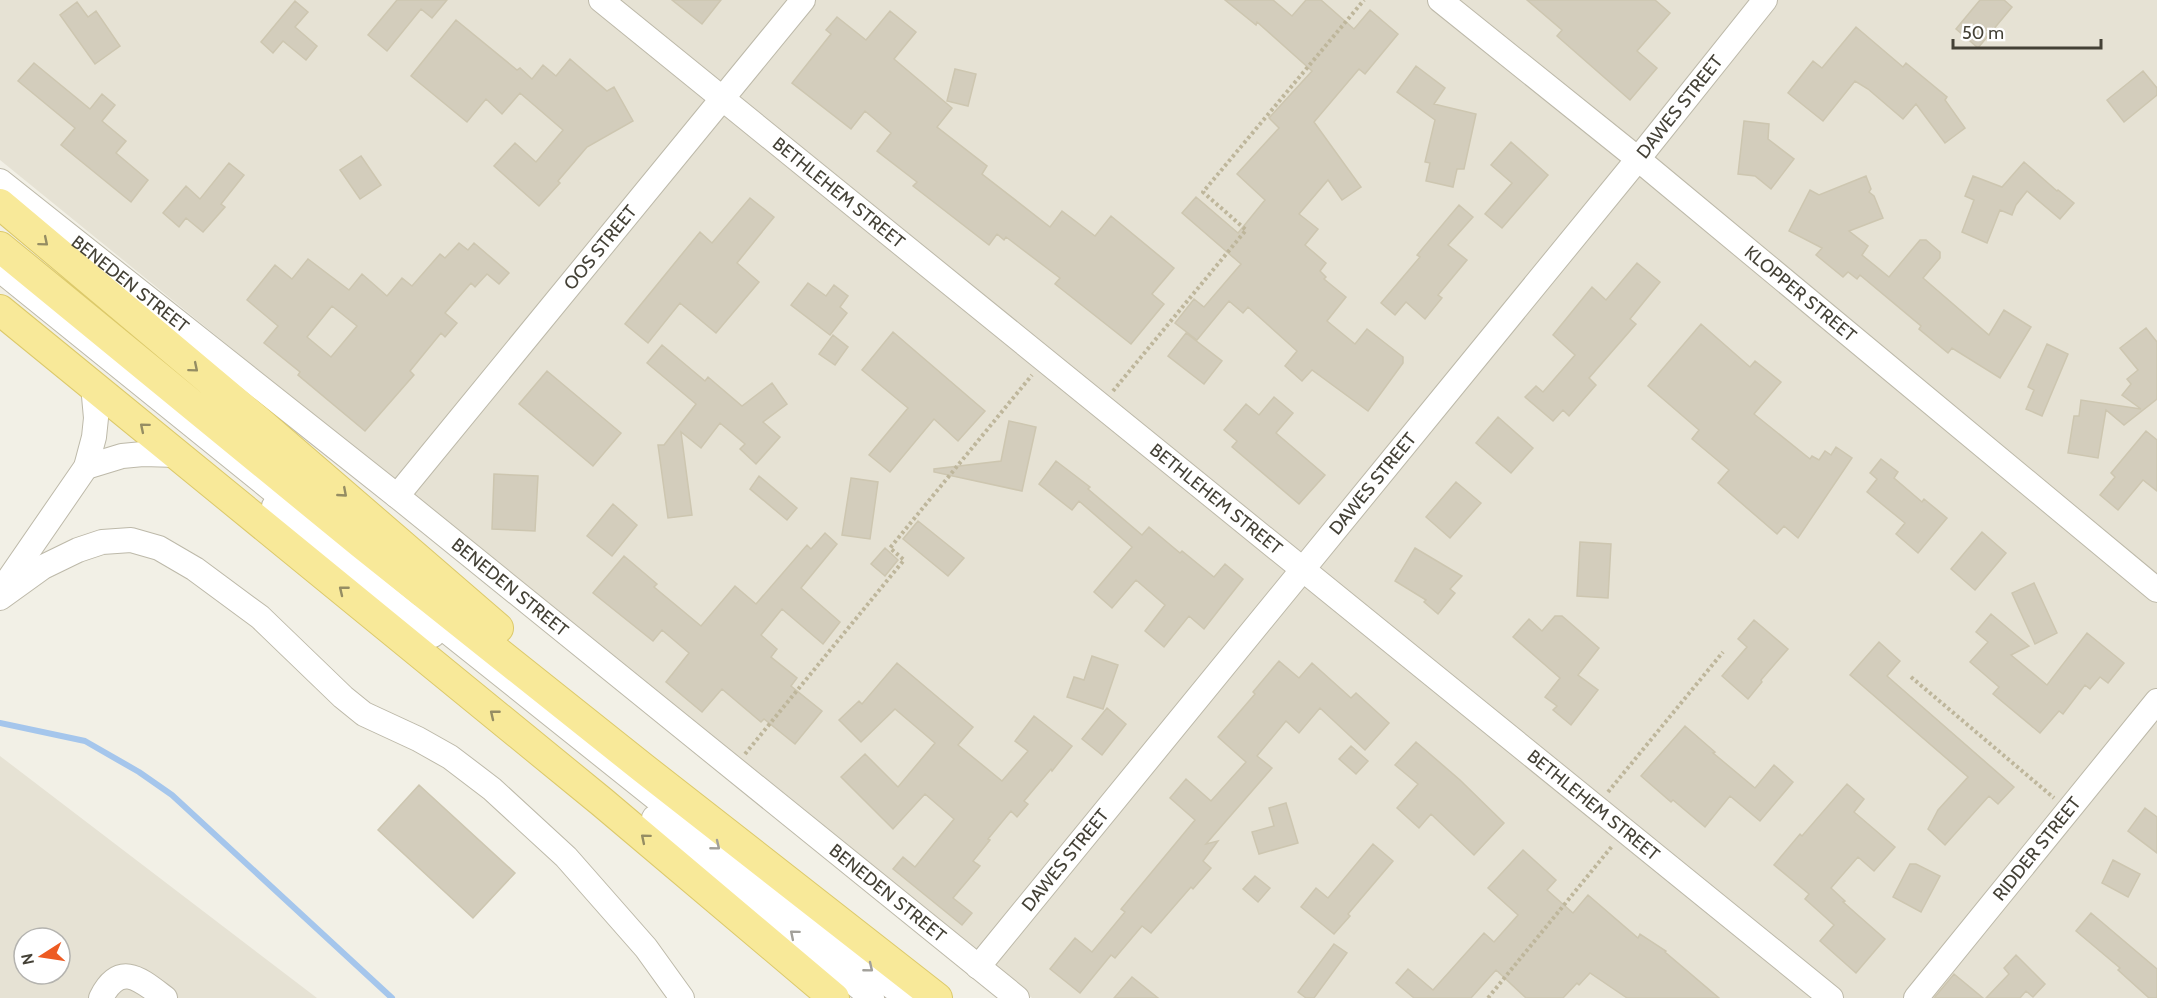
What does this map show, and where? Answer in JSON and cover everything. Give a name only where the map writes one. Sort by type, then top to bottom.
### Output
[{"type":"main road","points":[[0,204],[454,589],[559,682],[643,768]]},
{"type":"main road","points":[[0,247],[362,544],[643,768],[938,998]]},
{"type":"main road","points":[[0,310],[602,802],[834,998]]},
{"type":"street","name":"BETHLEHEM STREET","points":[[601,0],[1831,998]]},
{"type":"street","name":"OOS STREET","points":[[397,496],[803,0]]},
{"type":"street","name":"KLOPPER STREET","points":[[1440,0],[1638,159],[2157,590]]},
{"type":"street","name":"DAWES STREET","points":[[978,967],[1638,159],[1754,4]]},
{"type":"street","name":"BENEDEN STREET","points":[[0,181],[397,496],[1017,998]]},
{"type":"street","points":[[0,270],[906,998]]},
{"type":"street","points":[[0,284],[464,660],[872,998]]},
{"type":"street","points":[[0,592],[86,467],[94,437],[96,418],[93,385]]},
{"type":"street","points":[[86,467],[122,456],[177,455]]},
{"type":"street","points":[[0,598],[43,567],[78,550],[102,542],[131,540],[159,548],[195,569],[260,617],[343,697],[364,714],[450,757],[492,789],[566,857],[646,948],[682,998]]},
{"type":"street","name":"RIDDER STREET","points":[[1916,998],[2157,700]]},
{"type":"street","points":[[101,998],[106,987],[120,977],[137,977],[165,998]]},
{"type":"path","points":[[1101,405],[1246,230],[1203,192],[1364,0]]},
{"type":"path","points":[[733,768],[904,560],[890,548],[1045,359]]},
{"type":"path","points":[[1596,806],[1723,652]]},
{"type":"path","points":[[1911,677],[2068,810]]},
{"type":"path","points":[[1488,998],[1625,831]]},
{"type":"shaded area","points":[[0,0],[2157,0],[2157,998],[1032,998],[0,160]]},
{"type":"shaded area","points":[[0,756],[317,998],[0,998]]},
{"type":"building","points":[[397,0],[447,0],[432,18],[421,9],[387,51],[368,35]]},
{"type":"building","points":[[672,0],[721,0],[702,24]]},
{"type":"building","points":[[1225,0],[1273,0],[1292,16],[1306,0],[1321,0],[1354,29],[1370,10],[1398,34],[1365,74],[1359,69],[1314,122],[1361,187],[1342,200],[1328,180],[1299,214],[1318,229],[1305,245],[1326,263],[1320,271],[1326,277],[1324,279],[1346,297],[1327,321],[1355,344],[1367,329],[1403,357],[1403,363],[1368,411],[1312,370],[1302,381],[1285,366],[1297,351],[1248,307],[1243,313],[1229,301],[1197,340],[1175,323],[1194,299],[1204,307],[1241,264],[1182,213],[1196,197],[1238,233],[1265,200],[1237,174],[1279,128],[1269,118],[1312,71],[1257,22],[1256,25]]},
{"type":"building","points":[[1527,0],[1655,0],[1670,13],[1637,51],[1657,68],[1630,100],[1557,36],[1562,30]]},
{"type":"building","points":[[1980,0],[2004,0],[2012,7],[1978,48],[1956,29]]},
{"type":"building","points":[[295,1],[308,12],[295,27],[317,46],[306,60],[283,41],[273,53],[261,42]]},
{"type":"building","points":[[77,2],[88,17],[96,11],[120,46],[95,64],[60,15]]},
{"type":"building","points":[[890,11],[916,32],[894,59],[952,108],[937,127],[987,166],[982,174],[1050,227],[1062,211],[1095,236],[1111,216],[1174,268],[1152,294],[1164,304],[1131,344],[1055,284],[1060,278],[1006,237],[1004,240],[997,234],[989,245],[913,186],[917,182],[877,151],[891,133],[865,111],[851,129],[792,83],[831,34],[826,30],[837,17],[866,40]]},
{"type":"building","points":[[456,20],[517,70],[520,68],[532,79],[543,65],[556,76],[570,59],[607,91],[614,87],[633,121],[587,147],[539,206],[494,166],[515,143],[536,162],[563,130],[520,93],[502,114],[486,99],[467,122],[411,76]]},
{"type":"building","points":[[1856,27],[1903,67],[1906,63],[1947,97],[1945,100],[1965,128],[1945,143],[1916,104],[1903,119],[1855,81],[1823,121],[1788,93],[1813,61],[1822,68]]},
{"type":"building","points":[[34,63],[90,109],[102,94],[115,105],[102,121],[126,141],[116,153],[148,180],[131,202],[61,145],[75,128],[18,81]]},
{"type":"building","points":[[1416,66],[1445,88],[1434,104],[1476,114],[1464,169],[1457,169],[1453,187],[1426,181],[1430,163],[1425,162],[1435,120],[1397,92]]},
{"type":"building","points":[[955,69],[976,74],[968,106],[947,101]]},
{"type":"building","points":[[2143,71],[2157,88],[2157,95],[2124,122],[2107,100]]},
{"type":"building","points":[[1744,121],[1769,124],[1768,139],[1794,159],[1771,189],[1755,176],[1738,174]]},
{"type":"building","points":[[1511,142],[1548,175],[1502,228],[1485,214],[1512,183],[1491,165]]},
{"type":"building","points":[[361,156],[381,185],[360,199],[340,170]]},
{"type":"building","points":[[2024,162],[2074,203],[2060,219],[2027,191],[2016,205],[2012,215],[2000,210],[1987,243],[1962,232],[1974,200],[1965,196],[1973,176],[2002,187]]},
{"type":"building","points":[[229,163],[244,175],[221,204],[225,207],[203,232],[186,218],[179,227],[163,213],[186,186],[200,199]]},
{"type":"building","points":[[1866,176],[1871,189],[1869,192],[1874,196],[1883,218],[1849,231],[1868,246],[1862,255],[1889,277],[1920,240],[1926,240],[1940,252],[1940,258],[1923,278],[1989,335],[2004,310],[2031,327],[2000,378],[1952,348],[1948,353],[1919,329],[1921,326],[1860,275],[1857,279],[1848,272],[1843,277],[1816,255],[1822,248],[1789,231],[1810,190],[1819,195]]},
{"type":"building","points":[[750,198],[774,217],[737,263],[759,282],[716,333],[680,303],[648,343],[625,324],[700,232],[712,243]]},
{"type":"building","points":[[1459,205],[1473,217],[1448,245],[1467,260],[1438,295],[1442,298],[1425,319],[1406,302],[1395,315],[1381,303],[1420,257],[1417,255]]},
{"type":"building","points":[[459,243],[468,250],[474,243],[509,273],[499,284],[487,274],[475,287],[471,283],[445,313],[457,323],[445,337],[441,333],[410,371],[414,375],[365,431],[264,343],[278,326],[247,300],[275,265],[292,279],[308,259],[349,290],[362,274],[387,296],[402,278],[412,286],[440,254],[445,258]],"holes":[[[332,306],[357,326],[331,357],[307,337]]]},
{"type":"building","points":[[1637,263],[1660,282],[1630,319],[1636,324],[1589,378],[1596,385],[1569,416],[1563,410],[1553,421],[1525,397],[1536,386],[1543,392],[1575,355],[1553,335],[1592,287],[1606,300]]},
{"type":"building","points":[[808,283],[826,296],[834,285],[848,296],[840,307],[847,313],[830,335],[791,305]]},
{"type":"building","points":[[1701,324],[1750,367],[1755,361],[1781,382],[1754,414],[1810,459],[1812,456],[1819,460],[1825,451],[1831,455],[1836,447],[1852,458],[1798,538],[1784,526],[1777,534],[1718,483],[1729,470],[1692,439],[1699,430],[1648,386]]},
{"type":"building","points":[[2146,328],[2157,342],[2157,399],[2124,425],[2106,410],[2098,458],[2068,453],[2074,416],[2079,416],[2081,400],[2141,409],[2122,395],[2131,384],[2127,379],[2138,370],[2120,348]]},
{"type":"building","points":[[893,332],[985,411],[958,441],[934,419],[890,472],[869,455],[908,408],[862,370]]},
{"type":"building","points":[[1186,333],[1222,361],[1204,384],[1168,356]]},
{"type":"building","points":[[833,335],[848,347],[835,365],[819,354]]},
{"type":"building","points":[[2047,344],[2068,354],[2042,416],[2026,409],[2034,390],[2028,387]]},
{"type":"building","points":[[662,345],[705,381],[708,377],[742,406],[772,383],[787,404],[763,422],[780,437],[756,464],[740,449],[745,444],[720,423],[701,448],[681,432],[692,515],[668,518],[658,445],[664,445],[696,404],[647,363]]},
{"type":"building","points":[[547,371],[621,433],[593,466],[519,404]]},
{"type":"building","points":[[1274,397],[1293,413],[1276,433],[1325,475],[1299,504],[1232,447],[1237,441],[1224,430],[1246,404],[1259,415]]},
{"type":"building","points":[[1498,417],[1533,448],[1511,473],[1476,443]]},
{"type":"building","points":[[1009,421],[1036,427],[1022,491],[934,472],[934,469],[1001,461]]},
{"type":"building","points":[[2146,431],[2157,440],[2157,491],[2143,480],[2118,510],[2100,495],[2115,477],[2111,473]]},
{"type":"building","points":[[1881,459],[1898,472],[1894,478],[1922,502],[1924,499],[1947,518],[1918,553],[1896,534],[1905,523],[1867,492],[1877,479],[1870,473]]},
{"type":"building","points":[[1056,461],[1090,487],[1088,489],[1142,535],[1149,527],[1214,577],[1225,564],[1243,579],[1204,629],[1189,616],[1164,647],[1145,631],[1165,605],[1136,580],[1112,608],[1094,592],[1132,547],[1079,501],[1072,510],[1039,484]]},
{"type":"building","points":[[494,474],[538,476],[535,531],[492,529]]},
{"type":"building","points":[[759,476],[797,508],[787,520],[750,489]]},
{"type":"building","points":[[851,478],[878,482],[870,539],[842,535]]},
{"type":"building","points":[[1456,482],[1481,503],[1450,538],[1426,517]]},
{"type":"building","points":[[613,504],[637,525],[612,556],[587,536]]},
{"type":"building","points":[[918,521],[964,558],[948,576],[903,539]]},
{"type":"building","points":[[1982,532],[2006,553],[1975,590],[1951,569]]},
{"type":"building","points":[[825,533],[837,544],[801,588],[840,622],[823,644],[782,609],[761,635],[777,649],[771,657],[797,678],[791,686],[822,711],[795,744],[764,719],[761,722],[722,689],[702,712],[666,682],[689,653],[662,630],[653,641],[593,593],[624,556],[657,584],[654,587],[701,626],[735,586],[756,604],[807,545],[811,549]]},
{"type":"building","points":[[1580,542],[1611,544],[1608,598],[1577,596]]},
{"type":"building","points":[[885,548],[898,560],[885,576],[871,564]]},
{"type":"building","points":[[1415,548],[1462,576],[1450,589],[1455,593],[1438,614],[1424,602],[1426,600],[1395,581]]},
{"type":"building","points":[[2034,583],[2057,633],[2035,644],[2012,593]]},
{"type":"building","points":[[1991,614],[2029,646],[2011,655],[2047,685],[2087,633],[2124,663],[2108,683],[2100,677],[2090,689],[2085,685],[2063,714],[2059,711],[2040,733],[1993,694],[1999,687],[1970,662],[1988,642],[1976,632]]},
{"type":"building","points":[[1555,616],[1562,616],[1599,648],[1578,675],[1598,690],[1571,725],[1553,710],[1557,706],[1545,697],[1560,678],[1513,637],[1529,619],[1542,631]]},
{"type":"building","points":[[1754,620],[1788,649],[1748,699],[1722,676],[1747,647],[1738,639]]},
{"type":"building","points":[[1879,642],[1900,661],[1887,676],[2014,787],[1998,804],[1989,796],[1945,845],[1928,829],[1938,810],[1968,777],[1850,675]]},
{"type":"building","points":[[1092,656],[1118,665],[1103,709],[1067,697],[1074,677],[1084,680]]},
{"type":"building","points":[[1279,661],[1299,678],[1312,663],[1351,698],[1356,693],[1389,723],[1365,750],[1320,708],[1299,733],[1286,721],[1257,756],[1272,768],[1206,844],[1218,841],[1203,861],[1211,868],[1193,889],[1191,887],[1151,933],[1142,926],[1115,958],[1111,955],[1080,993],[1050,969],[1075,938],[1092,952],[1125,912],[1121,909],[1195,820],[1170,798],[1186,779],[1211,801],[1246,762],[1218,737],[1255,694],[1253,692]]},
{"type":"building","points":[[897,663],[973,727],[958,745],[1002,781],[1028,751],[1015,741],[1034,716],[1072,746],[1024,801],[1028,804],[1017,817],[1011,811],[973,861],[980,866],[953,898],[972,913],[962,925],[893,869],[903,857],[915,867],[954,819],[925,794],[893,829],[841,777],[865,754],[898,787],[935,743],[895,709],[861,742],[839,720],[859,701],[862,704]]},
{"type":"building","points":[[1107,708],[1126,724],[1102,755],[1082,739]]},
{"type":"building","points":[[1685,726],[1755,788],[1774,765],[1793,782],[1760,821],[1730,796],[1705,827],[1641,776]]},
{"type":"building","points":[[1416,742],[1460,780],[1504,823],[1474,855],[1431,814],[1419,828],[1397,808],[1418,784],[1395,765]]},
{"type":"building","points":[[1351,746],[1368,761],[1356,774],[1339,759]]},
{"type":"building","points":[[1847,784],[1864,799],[1854,812],[1895,847],[1874,871],[1858,857],[1831,888],[1845,901],[1843,902],[1885,939],[1856,973],[1820,941],[1834,925],[1805,899],[1809,894],[1774,865]]},
{"type":"building","points":[[419,785],[515,873],[473,918],[378,830]]},
{"type":"building","points":[[1286,803],[1298,843],[1259,854],[1252,832],[1274,826],[1269,808]]},
{"type":"building","points":[[2145,808],[2157,817],[2157,853],[2128,831]]},
{"type":"building","points":[[1373,844],[1393,861],[1334,934],[1301,907],[1316,888],[1328,898]]},
{"type":"building","points":[[1523,850],[1556,880],[1547,890],[1573,913],[1588,895],[1638,938],[1640,934],[1666,951],[1719,998],[1627,998],[1590,973],[1563,998],[1526,998],[1496,970],[1471,998],[1414,998],[1396,983],[1408,969],[1433,990],[1484,933],[1494,942],[1518,915],[1488,888]]},
{"type":"building","points":[[2113,860],[2140,874],[2128,897],[2102,883]]},
{"type":"building","points":[[1910,864],[1916,864],[1940,876],[1921,912],[1893,897]]},
{"type":"building","points":[[1255,876],[1270,888],[1258,902],[1243,889]]},
{"type":"building","points":[[2091,913],[2157,969],[2157,998],[2149,998],[2118,970],[2120,968],[2076,931]]},
{"type":"building","points":[[1334,944],[1347,953],[1314,998],[1306,998],[1298,992]]},
{"type":"building","points":[[2016,955],[2045,984],[2033,997],[2026,991],[2020,998],[1986,998],[2009,974],[2004,968]]},
{"type":"building","points":[[1954,974],[1983,998],[1934,998]]},
{"type":"building","points":[[1132,977],[1158,998],[1114,998]]},
{"type":"waterway","points":[[0,723],[85,741],[139,772],[172,795],[392,998]]}]
